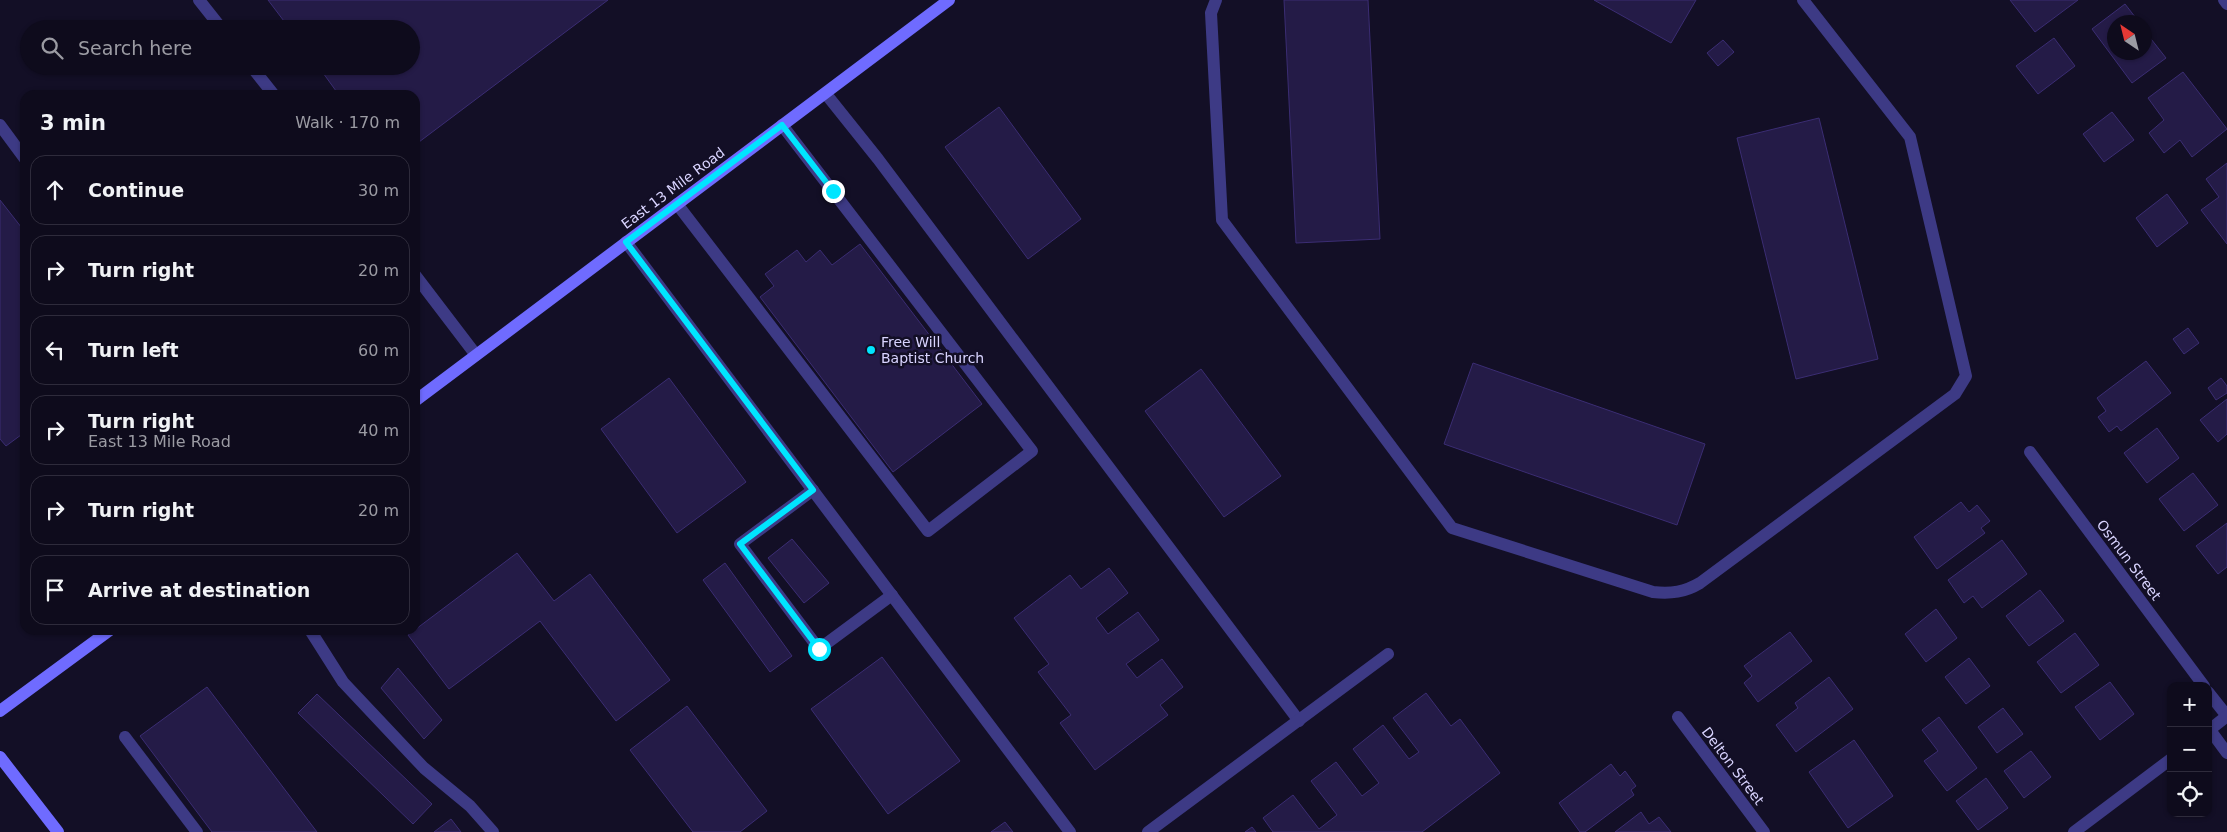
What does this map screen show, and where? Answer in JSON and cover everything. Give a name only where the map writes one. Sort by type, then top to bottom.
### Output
[{"type":"main road","name":"East 13 Mile Road","points":[[420,397],[949,0]]},
{"type":"main road","points":[[0,711],[103,635]]},
{"type":"main road","points":[[0,757],[58,832]]},
{"type":"street","points":[[200,0],[215,20]]},
{"type":"street","points":[[1216,0],[1211,13],[1222,220],[1452,528],[1653,592],[1663,593],[1680,592],[1700,583],[1955,394],[1966,376],[1910,138],[1803,0]]},
{"type":"street","points":[[2224,0],[2227,4]]},
{"type":"street","points":[[258,75],[270,90]]},
{"type":"street","points":[[826,94],[878,159],[1299,721]]},
{"type":"street","points":[[677,204],[928,531],[1032,451],[782,125]]},
{"type":"street","points":[[0,126],[5,142],[20,155]]},
{"type":"street","points":[[626,242],[1070,832]]},
{"type":"street","points":[[420,282],[476,355]]},
{"type":"street","name":"Osmun Street","points":[[2030,452],[2201,682]]},
{"type":"street","points":[[813,490],[740,544],[819,649],[892,594]]},
{"type":"street","points":[[313,635],[343,682],[424,768],[470,806],[493,832]]},
{"type":"street","points":[[1148,832],[1388,654]]},
{"type":"street","points":[[2212,697],[2227,716],[2212,728]]},
{"type":"street","name":"Delton Street","points":[[1678,717],[1764,832]]},
{"type":"street","points":[[2212,734],[2227,753]]},
{"type":"street","points":[[124,737],[198,832]]},
{"type":"street","points":[[2074,832],[2167,762]]},
{"type":"building","points":[[268,0],[608,0],[420,141],[420,90],[335,90],[325,75],[420,75],[420,20],[283,20]]},
{"type":"building","points":[[1284,0],[1368,0],[1380,239],[1296,243]]},
{"type":"building","points":[[1594,0],[1696,0],[1671,43]]},
{"type":"building","points":[[2010,0],[2078,0],[2035,32]]},
{"type":"building","points":[[2125,4],[2134,15],[2110,15]]},
{"type":"building","points":[[2107,18],[2107,49],[2092,29]]},
{"type":"building","points":[[2054,38],[2075,66],[2038,94],[2016,66]]},
{"type":"building","points":[[1723,40],[1734,52],[1718,66],[1707,53]]},
{"type":"building","points":[[2152,40],[2166,58],[2132,83],[2115,60],[2152,60]]},
{"type":"building","points":[[2183,72],[2227,129],[2192,157],[2180,140],[2164,153],[2149,133],[2164,120],[2148,98]]},
{"type":"building","points":[[999,107],[1081,219],[1028,259],[945,147]]},
{"type":"building","points":[[2112,112],[2134,140],[2104,162],[2083,134]]},
{"type":"building","points":[[1819,118],[1878,359],[1796,379],[1737,138]]},
{"type":"building","points":[[2227,163],[2227,244],[2201,210],[2219,197],[2206,179]]},
{"type":"building","points":[[2167,194],[2188,223],[2157,247],[2136,218]]},
{"type":"building","points":[[0,200],[20,226],[20,436],[6,446],[0,439]]},
{"type":"building","name":"Free Will Baptist Church","points":[[860,244],[982,404],[893,472],[760,297],[774,286],[765,274],[797,250],[806,262],[820,250],[832,265]]},
{"type":"building","points":[[2188,328],[2199,343],[2184,354],[2173,339]]},
{"type":"building","points":[[2146,361],[2171,393],[2121,431],[2117,426],[2109,432],[2098,417],[2106,411],[2097,398]]},
{"type":"building","points":[[1473,363],[1705,444],[1677,525],[1444,444]]},
{"type":"building","points":[[1201,369],[1281,476],[1224,517],[1145,411]]},
{"type":"building","points":[[669,378],[746,482],[677,533],[601,429]]},
{"type":"building","points":[[2221,378],[2227,386],[2227,393],[2216,400],[2208,388]]},
{"type":"building","points":[[2227,399],[2227,434],[2218,442],[2200,420]]},
{"type":"building","points":[[2157,428],[2179,458],[2147,483],[2124,453]]},
{"type":"building","points":[[2193,473],[2218,505],[2184,531],[2159,499]]},
{"type":"building","points":[[1961,502],[1969,512],[1977,505],[1990,521],[1981,528],[1985,533],[1937,569],[1914,537]]},
{"type":"building","points":[[2227,523],[2227,567],[2218,574],[2196,546]]},
{"type":"building","points":[[792,539],[829,583],[804,603],[768,558]]},
{"type":"building","points":[[2002,540],[2027,574],[1982,608],[1973,596],[1964,603],[1948,580]]},
{"type":"building","points":[[517,553],[554,601],[590,574],[670,680],[616,721],[540,621],[449,689],[408,635],[420,635],[420,626]]},
{"type":"building","points":[[725,563],[792,656],[770,672],[703,580]]},
{"type":"building","points":[[1109,568],[1128,593],[1096,618],[1108,634],[1138,612],[1159,640],[1126,664],[1137,678],[1162,659],[1183,687],[1160,705],[1168,715],[1095,770],[1060,723],[1071,715],[1038,672],[1049,664],[1014,618],[1070,575],[1081,589]]},
{"type":"building","points":[[2040,590],[2064,621],[2029,646],[2006,616]]},
{"type":"building","points":[[1936,609],[1957,638],[1926,662],[1905,634]]},
{"type":"building","points":[[1790,632],[1812,661],[1758,702],[1744,683],[1752,676],[1744,666]]},
{"type":"building","points":[[2075,633],[2099,665],[2061,693],[2037,662]]},
{"type":"building","points":[[882,657],[960,761],[888,814],[811,709]]},
{"type":"building","points":[[1969,658],[1990,686],[1966,704],[1945,677]]},
{"type":"building","points":[[398,668],[442,720],[424,739],[381,688]]},
{"type":"building","points":[[1829,677],[1853,709],[1796,752],[1776,725],[1798,708],[1795,703]]},
{"type":"building","points":[[2110,682],[2134,714],[2100,740],[2075,707]]},
{"type":"building","points":[[207,687],[317,832],[212,832],[140,736]]},
{"type":"building","points":[[1426,693],[1451,726],[1460,719],[1500,773],[1422,832],[1273,832],[1263,818],[1293,795],[1319,829],[1337,815],[1311,781],[1336,762],[1362,796],[1379,783],[1353,749],[1383,725],[1409,759],[1419,752],[1393,718]]},
{"type":"building","points":[[317,694],[432,804],[413,824],[298,713]]},
{"type":"building","points":[[687,706],[767,811],[740,832],[693,832],[630,750]]},
{"type":"building","points":[[2003,708],[2023,734],[1997,753],[1978,727]]},
{"type":"building","points":[[1939,717],[1977,768],[1947,791],[1924,761],[1938,751],[1922,730]]},
{"type":"building","points":[[1854,740],[1893,796],[1848,828],[1809,772]]},
{"type":"building","points":[[2031,751],[2051,777],[2024,798],[2004,771]]},
{"type":"building","points":[[1611,764],[1620,776],[1625,771],[1636,786],[1631,790],[1634,795],[1585,832],[1580,832],[1559,803]]},
{"type":"building","points":[[1986,778],[2008,808],[1978,830],[1956,801]]},
{"type":"building","points":[[1641,812],[1649,824],[1659,817],[1671,832],[1615,832]]},
{"type":"building","points":[[451,819],[461,832],[434,832]]},
{"type":"building","points":[[1005,822],[1013,832],[991,832]]},
{"type":"building","points":[[1252,827],[1256,832],[1245,832]]},
{"type":"place","name":"Free Will Baptist Church","points":[[871,350]]},
{"type":"route","points":[[819,649],[740,544],[813,490],[626,242],[782,125],[833,191]]}]
